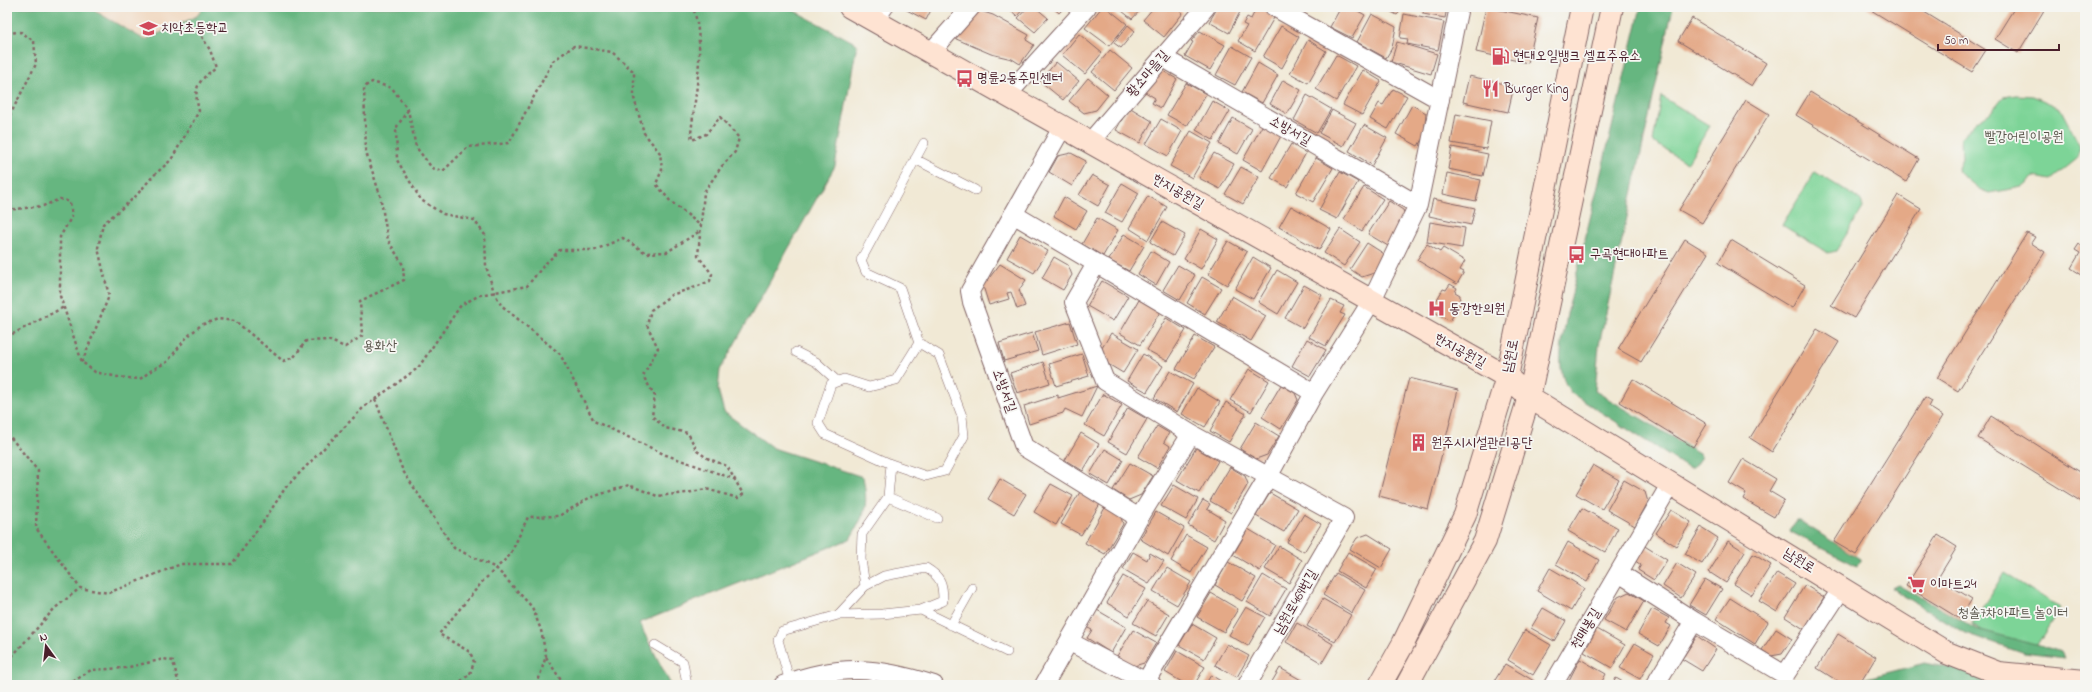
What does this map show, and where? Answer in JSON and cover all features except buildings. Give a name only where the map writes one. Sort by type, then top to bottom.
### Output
[{"type":"street","name":"한지공원길","points":[[850,7],[879,13],[932,51],[1007,95],[1371,302],[1507,377],[1529,397]]},
{"type":"street","points":[[932,51],[971,7]]},
{"type":"street","points":[[1007,95],[1087,7]]},
{"type":"street","name":"황소마을길","points":[[1090,142],[1206,7]]},
{"type":"street","points":[[1274,7],[1440,100]]},
{"type":"street","points":[[1070,642],[1149,683],[1268,477],[1314,393],[1371,302],[1418,205],[1459,7]]},
{"type":"street","name":"남원로","points":[[1380,685],[1403,644],[1465,515],[1507,377],[1582,7]]},
{"type":"street","name":"남원로","points":[[1407,685],[1485,541],[1529,397],[1612,7]]},
{"type":"street","name":"소방서길","points":[[1162,57],[1418,205]]},
{"type":"street","name":"소방서길","points":[[1063,126],[970,291],[972,302],[1024,447],[1139,518]]},
{"type":"street","points":[[1013,214],[1314,393]]},
{"type":"street","points":[[1096,264],[1074,302],[1105,381],[1191,434],[1268,477]]},
{"type":"street","name":"남원로","points":[[1529,397],[1947,652],[1998,673],[2085,681]]},
{"type":"street","points":[[1044,685],[1070,642],[1139,518],[1191,434]]},
{"type":"street","name":"남원로469번길","points":[[1247,685],[1344,518],[1268,477]]},
{"type":"street","name":"천매봉길","points":[[1553,685],[1671,483]]},
{"type":"street","points":[[1619,573],[1694,621],[1785,675],[1842,588]]},
{"type":"street","points":[[1655,685],[1694,621]]},
{"type":"street","points":[[788,684],[818,673],[856,668],[902,675],[934,685]]},
{"type":"lane","points":[[919,342],[896,380],[869,387],[844,379],[831,384],[818,423],[825,434],[892,464],[926,476],[945,471],[964,436],[962,416],[939,355],[919,342],[900,288],[866,272],[861,260],[924,142]]},
{"type":"lane","points":[[915,159],[975,190]]},
{"type":"lane","points":[[796,352],[816,362],[837,381]]},
{"type":"lane","points":[[865,586],[861,559],[862,534],[888,497],[892,464]]},
{"type":"lane","points":[[888,497],[937,518]]},
{"type":"lane","points":[[788,684],[778,640],[782,631],[838,615],[882,614],[921,610],[943,601],[943,588],[938,575],[926,568],[884,576],[865,586],[838,615]]},
{"type":"lane","points":[[951,624],[972,588]]},
{"type":"lane","points":[[921,610],[1007,652]]},
{"type":"lane","points":[[655,645],[683,662],[687,685]]},
{"type":"path","points":[[456,685],[470,674],[474,662],[470,652],[439,634],[483,580],[510,555],[528,517],[559,516],[589,498],[628,485],[657,496],[687,493],[706,489],[738,498],[744,494],[727,466],[707,458],[698,451],[688,432],[665,428],[652,416],[654,396],[643,376],[658,348],[648,326],[651,310],[671,294],[696,287],[710,281],[712,274],[698,256],[704,192],[734,152],[739,138],[720,117],[706,134],[692,140],[700,46],[693,7]]},
{"type":"path","points":[[82,362],[109,296],[98,248],[103,224],[135,196],[170,160],[199,111],[195,94],[199,82],[216,67],[210,50],[195,26]]},
{"type":"path","points":[[7,33],[21,32],[34,41],[36,64],[7,121]]},
{"type":"path","points":[[7,210],[43,206],[60,199],[70,202],[72,216],[60,237],[60,296],[82,362],[95,372],[118,377],[140,379],[152,370],[167,362],[187,337],[201,325],[218,319],[235,321],[283,361],[294,356],[306,341],[328,340],[346,347],[362,336],[360,300],[404,280],[403,265],[388,240],[380,195],[366,152],[364,87],[372,82],[392,88],[408,110],[416,147],[432,168],[443,171],[468,146],[510,143],[553,61],[574,46],[612,52],[634,72],[634,98],[644,133],[660,153],[662,170],[656,184],[671,202],[683,210],[701,226]]},
{"type":"path","points":[[408,110],[396,128],[396,160],[421,200],[443,214],[474,220],[485,235],[486,266],[494,292],[501,305],[560,354],[594,421],[666,455],[734,479]]},
{"type":"path","points":[[7,433],[38,471],[36,528],[80,588],[108,593],[181,564],[232,564],[263,522],[286,487],[364,407],[418,368],[461,305],[480,295],[527,286],[544,264],[560,250],[595,250],[623,238],[646,253],[667,252],[700,231]]},
{"type":"path","points":[[7,336],[64,307]]},
{"type":"path","points":[[375,399],[403,471],[454,548],[496,568],[532,607],[541,630],[546,656],[564,685]]},
{"type":"path","points":[[7,685],[8,661],[54,609],[80,588]]},
{"type":"path","points":[[537,685],[546,656]]},
{"type":"path","points":[[68,685],[91,670],[125,668],[164,659],[173,661],[179,685]]},
{"type":"shaded area","name":"치악초등학교","points":[[88,7],[204,7],[197,16],[145,40]]},
{"type":"green space","name":"용화산","points":[[7,7],[88,7],[145,40],[197,16],[204,7],[787,7],[857,44],[835,166],[720,370],[718,390],[724,412],[773,448],[863,477],[866,496],[864,510],[850,539],[639,623],[671,685],[7,685]]},
{"type":"green space","points":[[1641,7],[1673,7],[1599,345],[1595,391],[1699,453],[1701,457],[1693,468],[1688,468],[1571,393],[1565,384],[1562,374],[1561,355],[1567,314]]},
{"type":"green space","name":"빨강어린이공원","points":[[2017,95],[2033,96],[2060,108],[2080,146],[2078,158],[2051,180],[2034,177],[2022,187],[1989,193],[1979,189],[1957,171],[1962,158],[1961,138],[1977,121],[1990,113],[2003,97]]},
{"type":"green space","points":[[1661,96],[1710,126],[1687,163],[1653,142]]},
{"type":"green space","points":[[1815,172],[1861,200],[1863,208],[1836,251],[1828,253],[1782,225]]},
{"type":"green space","points":[[1797,521],[1800,521],[1860,559],[1857,566],[1791,532],[1790,530]]},
{"type":"green space","name":"청솔7차아파트 놀이터","points":[[2004,573],[2060,608],[2035,648],[1996,639],[1972,624]]},
{"type":"green space","points":[[1898,585],[1977,629],[2062,652],[2065,658],[2024,653],[1963,632],[1891,588]]},
{"type":"green space","points":[[1925,663],[2032,685],[1854,685],[1859,680]]},
{"type":"place","name":"치악초등학교","points":[[148,28]]},
{"type":"place","name":"현대오일뱅크 셀프주유소","points":[[1500,56]]},
{"type":"place","name":"명륜2동주민센터","points":[[964,78]]},
{"type":"place","name":"Burger King","points":[[1491,89]]},
{"type":"place","name":"구곡현대아파트","points":[[1577,254]]},
{"type":"place","name":"동강한의원","points":[[1436,309]]},
{"type":"place","name":"원주시시설관리공단","points":[[1418,443]]},
{"type":"place","name":"이마트24","points":[[1917,584]]}]
